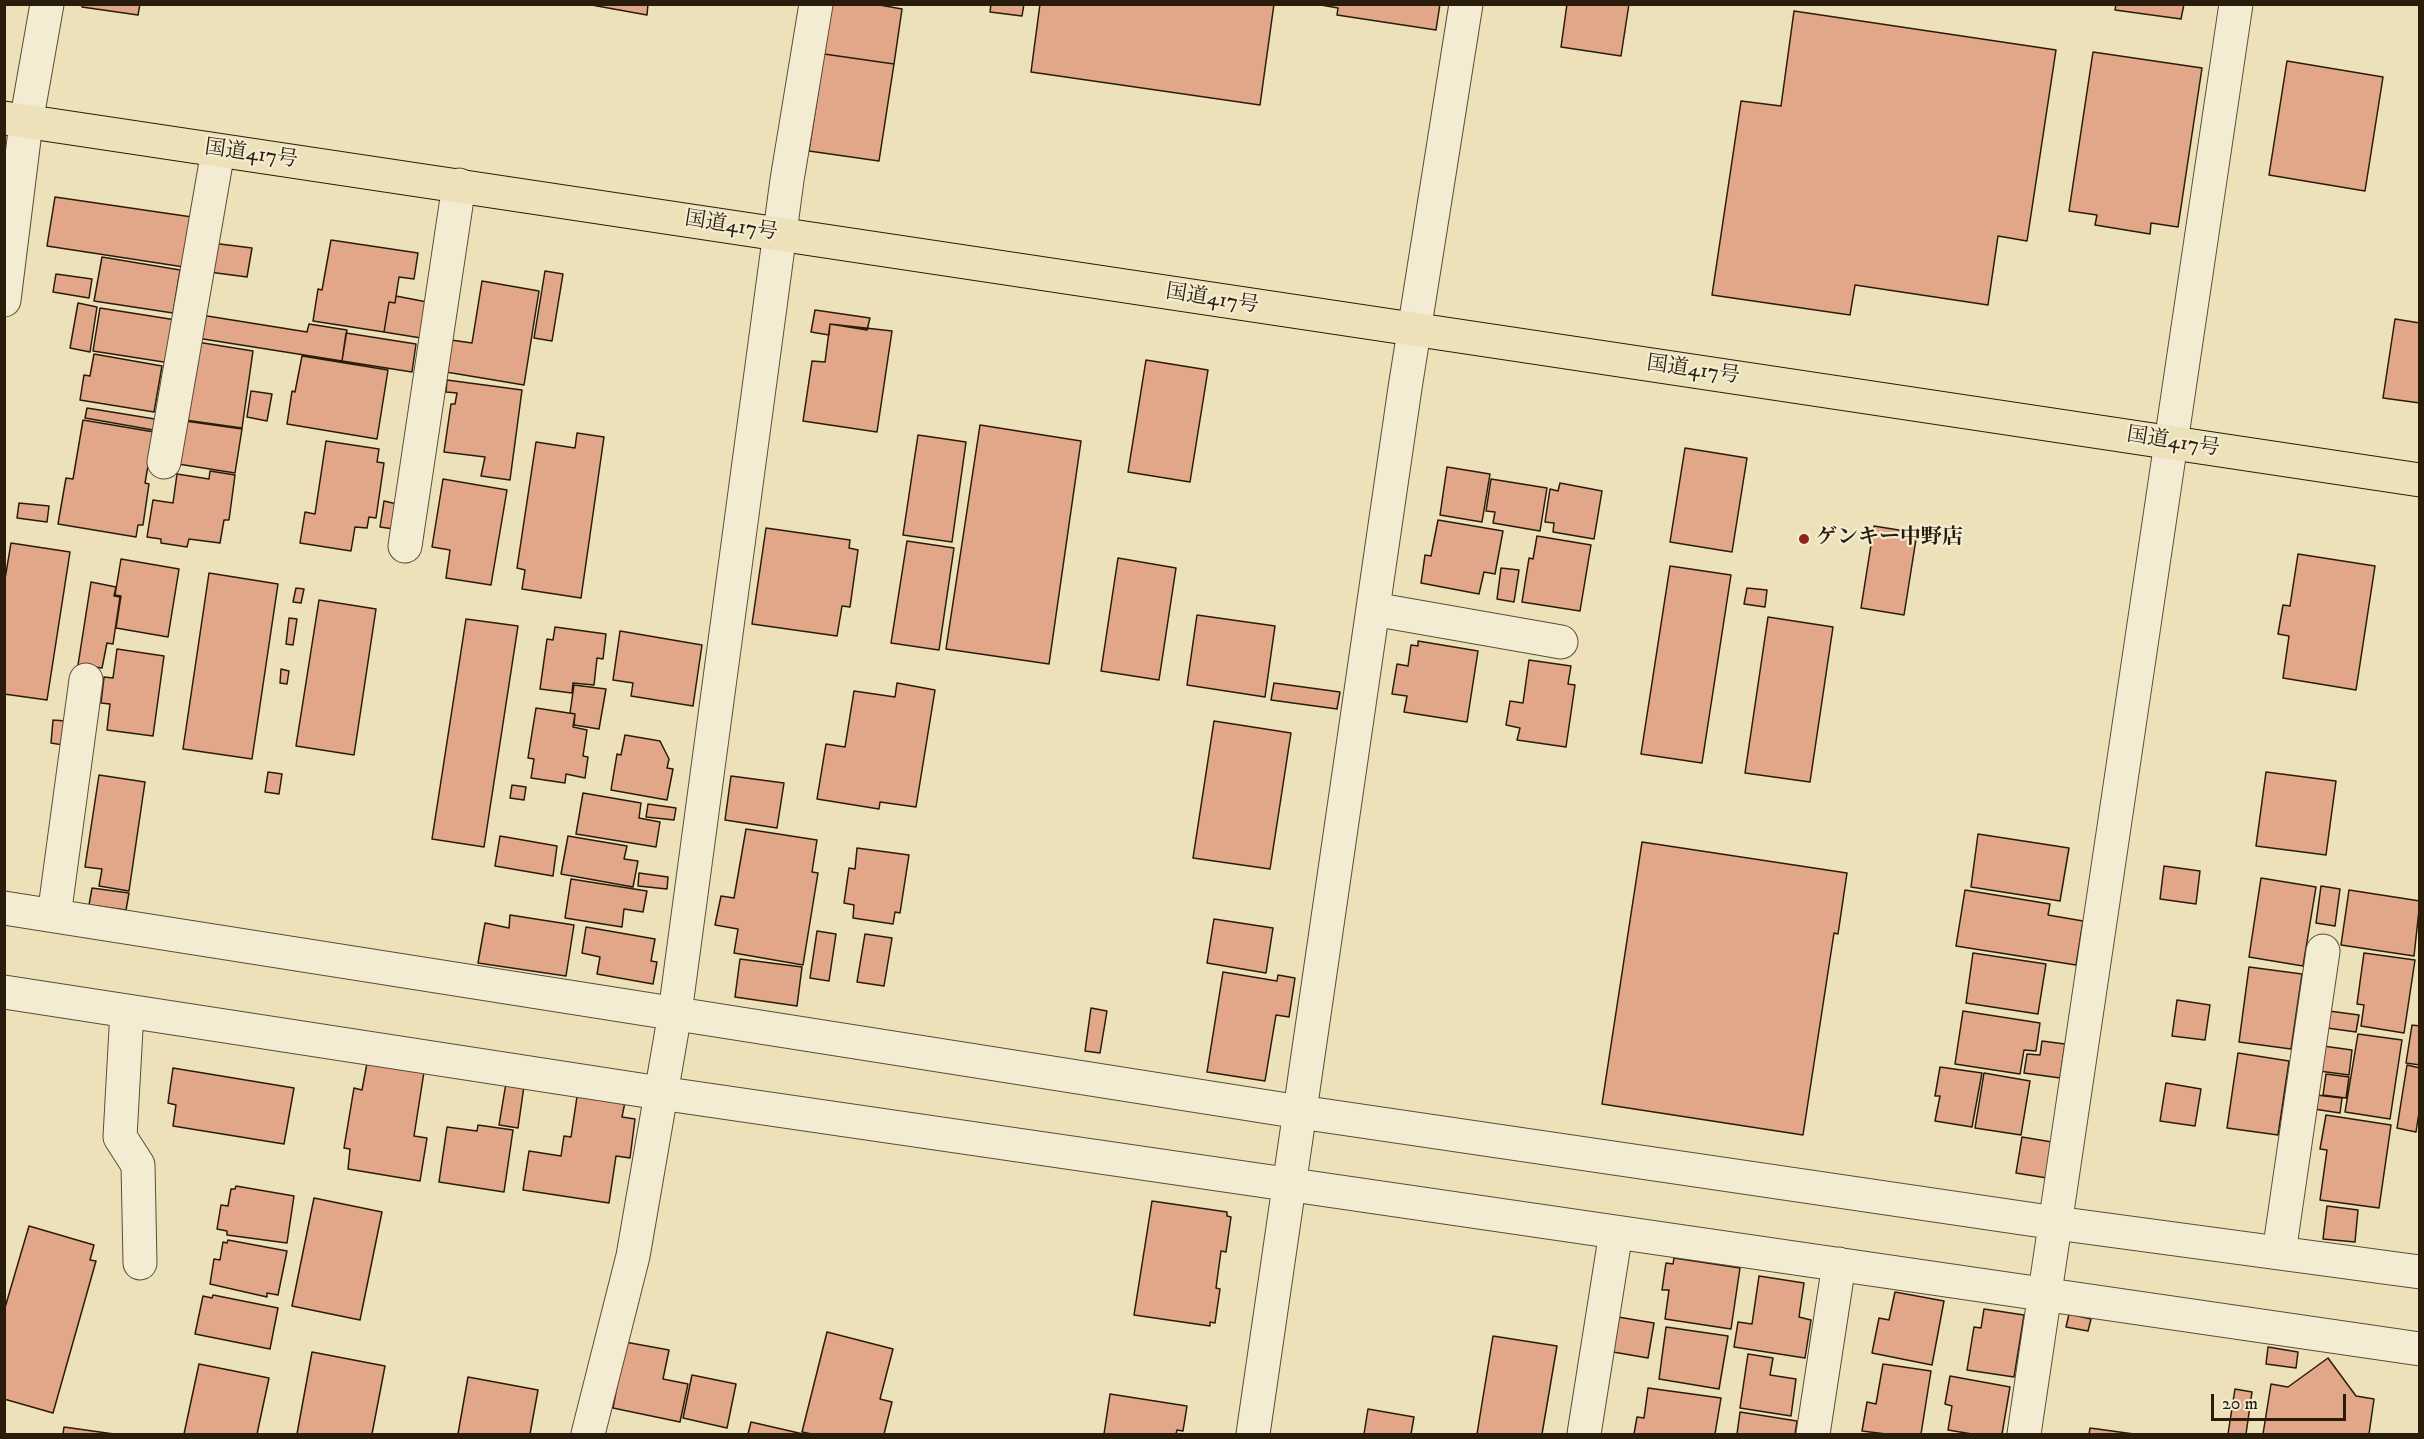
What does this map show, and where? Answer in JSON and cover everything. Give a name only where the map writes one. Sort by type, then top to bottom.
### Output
[{"type":"highway","name":"国道417号","points":[[15,121],[459,185],[2420,480]]},
{"type":"street","points":[[4,300],[15,121],[47,4]]},
{"type":"street","points":[[588,1434],[633,1256],[673,1022],[781,235],[816,4]]},
{"type":"street","points":[[1253,1434],[1414,330],[1466,4]]},
{"type":"street","points":[[2024,1434],[2236,4]]},
{"type":"street","points":[[164,462],[218,151]]},
{"type":"street","points":[[405,546],[459,185]]},
{"type":"street","points":[[1373,609],[1561,642]]},
{"type":"street","points":[[54,916],[86,680]]},
{"type":"street","points":[[4,908],[673,1022],[1299,1117],[2055,1229],[2279,1253],[2420,1272]]},
{"type":"street","points":[[2279,1253],[2323,951]]},
{"type":"street","points":[[4,992],[127,1011],[662,1080],[1291,1173],[1616,1232],[1839,1264],[2047,1283],[2420,1349]]},
{"type":"street","points":[[127,1011],[120,1137],[138,1166],[140,1263]]},
{"type":"street","points":[[1584,1434],[1616,1232]]},
{"type":"street","points":[[1814,1434],[1839,1264]]},
{"type":"building","points":[[82,4],[140,4],[138,15],[82,7]]},
{"type":"building","points":[[586,4],[648,4],[647,15]]},
{"type":"building","points":[[832,4],[874,4],[902,9],[894,64],[824,54]]},
{"type":"building","points":[[991,4],[1024,4],[1022,16],[990,12]]},
{"type":"building","points":[[1040,4],[1274,4],[1260,105],[1031,72]]},
{"type":"building","points":[[1315,4],[1440,4],[1436,30],[1337,15],[1338,8]]},
{"type":"building","points":[[1567,4],[1629,4],[1621,56],[1561,47]]},
{"type":"building","points":[[2116,4],[2184,4],[2181,19],[2115,10]]},
{"type":"building","points":[[1794,11],[2056,50],[2027,241],[1998,236],[1988,305],[1855,285],[1850,315],[1712,295],[1741,101],[1781,106]]},
{"type":"building","points":[[2093,52],[2202,68],[2178,227],[2151,223],[2150,234],[2095,225],[2097,215],[2069,211]]},
{"type":"building","points":[[824,54],[894,64],[879,161],[809,151]]},
{"type":"building","points":[[2287,61],[2383,77],[2365,191],[2269,175]]},
{"type":"building","points":[[55,197],[192,217],[184,267],[47,246]]},
{"type":"building","points":[[331,240],[418,253],[414,279],[399,277],[395,303],[389,302],[384,332],[313,321],[318,289],[322,290]]},
{"type":"building","points":[[212,243],[252,248],[247,277],[209,272]]},
{"type":"building","points":[[102,257],[180,270],[173,313],[94,301]]},
{"type":"building","points":[[545,271],[563,274],[552,341],[534,338]]},
{"type":"building","points":[[56,274],[92,279],[89,298],[53,292]]},
{"type":"building","points":[[482,281],[539,291],[524,385],[446,372],[451,340],[472,343]]},
{"type":"building","points":[[396,296],[427,302],[421,338],[384,332],[389,302],[395,303]]},
{"type":"building","points":[[78,303],[97,307],[90,352],[70,348]]},
{"type":"building","points":[[100,308],[176,320],[170,363],[93,351]]},
{"type":"building","points":[[815,310],[870,318],[867,330],[830,324],[829,335],[811,332]]},
{"type":"building","points":[[201,315],[307,332],[309,324],[347,330],[342,361],[197,338]]},
{"type":"building","points":[[2395,319],[2420,323],[2420,403],[2383,398]]},
{"type":"building","points":[[830,324],[892,331],[877,432],[803,421],[812,361],[825,362]]},
{"type":"building","points":[[346,333],[416,344],[412,372],[342,361]]},
{"type":"building","points":[[197,342],[253,351],[242,428],[185,420]]},
{"type":"building","points":[[94,354],[162,366],[154,412],[80,400],[84,375],[90,376]]},
{"type":"building","points":[[302,356],[388,370],[377,439],[287,424],[292,391],[295,392]]},
{"type":"building","points":[[1146,360],[1208,370],[1190,482],[1128,472]]},
{"type":"building","points":[[447,380],[522,390],[510,480],[481,476],[485,457],[444,452],[451,404],[455,404],[457,393],[446,392]]},
{"type":"building","points":[[251,391],[272,394],[267,421],[247,417]]},
{"type":"building","points":[[87,408],[161,420],[159,431],[85,418]]},
{"type":"building","points":[[83,420],[154,432],[145,483],[149,484],[143,525],[138,525],[136,537],[58,524],[66,478],[73,479]]},
{"type":"building","points":[[185,421],[242,429],[235,473],[178,464]]},
{"type":"building","points":[[980,425],[1081,441],[1049,664],[946,649]]},
{"type":"building","points":[[577,433],[604,437],[581,598],[522,589],[525,570],[517,568],[536,442],[575,448]]},
{"type":"building","points":[[918,435],[966,442],[952,542],[903,535]]},
{"type":"building","points":[[326,441],[379,449],[377,462],[384,463],[376,518],[369,517],[367,528],[355,527],[351,551],[300,543],[305,512],[315,514]]},
{"type":"building","points":[[1685,448],[1747,458],[1732,552],[1670,542]]},
{"type":"building","points":[[1447,467],[1490,474],[1482,522],[1440,515]]},
{"type":"building","points":[[210,471],[235,475],[229,520],[224,520],[220,543],[189,539],[187,547],[161,543],[161,539],[147,537],[153,500],[173,503],[177,474],[209,479]]},
{"type":"building","points":[[443,479],[507,490],[491,585],[446,578],[450,550],[432,547]]},
{"type":"building","points":[[1491,479],[1547,488],[1540,531],[1493,523],[1495,512],[1486,511]]},
{"type":"building","points":[[1560,483],[1602,491],[1594,539],[1553,532],[1554,523],[1545,522],[1550,489],[1558,491]]},
{"type":"building","points":[[384,501],[397,504],[394,529],[380,527]]},
{"type":"building","points":[[19,503],[49,506],[47,522],[17,518]]},
{"type":"building","points":[[1438,520],[1503,531],[1495,574],[1484,572],[1479,594],[1421,583],[1425,555],[1431,556]]},
{"type":"building","points":[[1874,526],[1917,533],[1904,615],[1861,608]]},
{"type":"building","points":[[766,528],[850,540],[849,548],[858,550],[850,607],[842,606],[837,636],[752,624]]},
{"type":"building","points":[[1537,536],[1591,545],[1580,611],[1522,602],[1529,558],[1533,559]]},
{"type":"building","points":[[907,541],[954,548],[939,650],[891,643]]},
{"type":"building","points":[[11,543],[70,552],[47,700],[4,694],[4,585]]},
{"type":"building","points":[[2298,554],[2375,566],[2356,690],[2283,678],[2289,636],[2278,634],[2283,605],[2290,606]]},
{"type":"building","points":[[1118,558],[1176,568],[1159,680],[1101,671]]},
{"type":"building","points":[[121,559],[179,569],[168,637],[116,628],[121,596],[115,595]]},
{"type":"building","points":[[1670,566],[1731,575],[1702,763],[1641,754]]},
{"type":"building","points":[[1501,568],[1519,570],[1514,602],[1497,599]]},
{"type":"building","points":[[209,573],[278,584],[252,759],[183,749]]},
{"type":"building","points":[[91,582],[116,587],[114,596],[120,597],[113,644],[107,643],[102,668],[78,665]]},
{"type":"building","points":[[296,588],[304,589],[301,603],[293,602]]},
{"type":"building","points":[[1747,588],[1767,590],[1765,607],[1744,604]]},
{"type":"building","points":[[319,600],[376,609],[354,755],[296,746]]},
{"type":"building","points":[[1197,615],[1275,626],[1265,697],[1187,685]]},
{"type":"building","points":[[1768,617],[1833,627],[1810,782],[1745,773]]},
{"type":"building","points":[[289,618],[297,619],[293,645],[286,644]]},
{"type":"building","points":[[466,619],[518,626],[484,847],[432,839]]},
{"type":"building","points":[[555,627],[606,634],[603,659],[597,658],[594,685],[573,683],[572,693],[540,689],[547,639],[553,640]]},
{"type":"building","points":[[620,631],[702,645],[693,706],[631,696],[633,683],[613,680]]},
{"type":"building","points":[[1418,641],[1478,651],[1467,722],[1404,712],[1407,696],[1392,694],[1397,664],[1408,666],[1411,645],[1418,646]]},
{"type":"building","points":[[117,649],[164,656],[153,736],[107,730],[110,704],[101,703],[104,677],[113,678]]},
{"type":"building","points":[[1529,660],[1571,666],[1568,684],[1575,685],[1566,747],[1517,740],[1520,728],[1506,725],[1510,701],[1523,703]]},
{"type":"building","points":[[281,669],[289,671],[287,684],[280,683]]},
{"type":"building","points":[[897,683],[935,690],[916,807],[880,802],[879,809],[817,799],[826,744],[845,747],[854,691],[895,697]]},
{"type":"building","points":[[1274,683],[1340,692],[1337,709],[1271,700]]},
{"type":"building","points":[[574,685],[606,689],[599,729],[574,725],[575,714],[570,713]]},
{"type":"building","points":[[536,708],[575,714],[573,727],[587,730],[583,756],[588,757],[585,778],[566,774],[565,783],[531,778],[534,759],[528,758]]},
{"type":"building","points":[[53,720],[66,721],[63,745],[51,743]]},
{"type":"building","points":[[1214,721],[1291,733],[1270,869],[1193,858]]},
{"type":"building","points":[[625,735],[660,741],[669,759],[667,768],[673,769],[667,800],[611,790],[617,754],[621,755]]},
{"type":"building","points":[[268,772],[282,774],[279,794],[265,792]]},
{"type":"building","points":[[2266,772],[2336,781],[2326,855],[2256,846]]},
{"type":"building","points":[[99,775],[145,782],[129,891],[99,886],[102,869],[85,867]]},
{"type":"building","points":[[731,776],[784,783],[777,828],[725,820]]},
{"type":"building","points":[[512,785],[526,787],[524,800],[510,798]]},
{"type":"building","points":[[583,793],[641,803],[639,818],[660,822],[656,847],[576,834]]},
{"type":"building","points":[[648,804],[676,808],[674,820],[646,817]]},
{"type":"building","points":[[746,829],[817,840],[812,872],[818,873],[803,965],[734,953],[738,929],[715,925],[721,896],[734,898]]},
{"type":"building","points":[[1978,834],[2069,848],[2060,901],[1971,887]]},
{"type":"building","points":[[500,836],[557,846],[553,876],[495,866]]},
{"type":"building","points":[[568,836],[627,846],[624,859],[638,861],[633,887],[561,874]]},
{"type":"building","points":[[1642,842],[1847,873],[1838,934],[1834,933],[1803,1135],[1602,1104]]},
{"type":"building","points":[[857,848],[909,855],[900,913],[895,912],[893,924],[853,918],[854,905],[844,903],[849,868],[855,869]]},
{"type":"building","points":[[2164,866],[2200,871],[2196,904],[2160,899]]},
{"type":"building","points":[[639,873],[668,877],[667,889],[638,886]]},
{"type":"building","points":[[2261,878],[2316,887],[2303,966],[2249,957]]},
{"type":"building","points":[[571,879],[647,891],[643,912],[624,909],[622,927],[565,918]]},
{"type":"building","points":[[2321,886],[2340,889],[2335,926],[2316,923]]},
{"type":"building","points":[[92,888],[129,893],[126,910],[89,905]]},
{"type":"building","points":[[1965,890],[2050,904],[2048,915],[2083,921],[2076,965],[1956,946]]},
{"type":"building","points":[[2349,890],[2420,901],[2414,956],[2341,945]]},
{"type":"building","points":[[510,915],[574,925],[566,976],[478,963],[485,923],[509,928]]},
{"type":"building","points":[[1214,919],[1273,928],[1266,973],[1207,963]]},
{"type":"building","points":[[586,927],[655,939],[651,961],[657,962],[653,984],[597,974],[600,957],[582,953]]},
{"type":"building","points":[[817,931],[836,934],[829,981],[810,978]]},
{"type":"building","points":[[865,934],[892,938],[884,986],[857,982]]},
{"type":"building","points":[[1973,953],[2046,964],[2038,1014],[1966,1003]]},
{"type":"building","points":[[2364,953],[2415,960],[2404,1033],[2361,1026],[2364,1005],[2357,1004]]},
{"type":"building","points":[[740,959],[802,967],[797,1006],[735,997]]},
{"type":"building","points":[[2249,967],[2302,974],[2291,1049],[2239,1042]]},
{"type":"building","points":[[1223,972],[1277,981],[1278,975],[1295,978],[1289,1017],[1276,1015],[1265,1081],[1207,1072]]},
{"type":"building","points":[[2177,1000],[2210,1005],[2205,1040],[2172,1036]]},
{"type":"building","points":[[1091,1008],[1107,1011],[1100,1053],[1085,1051]]},
{"type":"building","points":[[1963,1011],[2040,1023],[2036,1051],[2024,1050],[2020,1074],[1955,1064]]},
{"type":"building","points":[[2329,1011],[2359,1015],[2356,1032],[2327,1028]]},
{"type":"building","points":[[2412,1025],[2420,1026],[2420,1065],[2406,1063]]},
{"type":"building","points":[[2358,1034],[2402,1040],[2390,1119],[2345,1112]]},
{"type":"building","points":[[2042,1041],[2065,1044],[2060,1078],[2024,1073],[2027,1054],[2040,1055]]},
{"type":"building","points":[[2323,1046],[2352,1050],[2349,1075],[2319,1071]]},
{"type":"building","points":[[2238,1053],[2289,1061],[2278,1135],[2227,1128]]},
{"type":"building","points":[[367,1063],[424,1072],[414,1136],[427,1138],[420,1181],[348,1169],[350,1149],[344,1148],[354,1088],[362,1090]]},
{"type":"building","points":[[2407,1065],[2420,1068],[2420,1106],[2416,1132],[2397,1128]]},
{"type":"building","points":[[1940,1067],[1982,1073],[1972,1127],[1935,1121],[1940,1096],[1935,1096]]},
{"type":"building","points":[[173,1068],[294,1088],[284,1144],[173,1126],[176,1105],[168,1103]]},
{"type":"building","points":[[1984,1073],[2030,1081],[2021,1135],[1975,1128]]},
{"type":"building","points":[[2326,1074],[2349,1077],[2346,1098],[2323,1095]]},
{"type":"building","points":[[506,1083],[524,1086],[518,1128],[499,1125]]},
{"type":"building","points":[[2166,1083],[2201,1089],[2195,1126],[2160,1121]]},
{"type":"building","points":[[578,1090],[626,1097],[622,1117],[635,1119],[630,1158],[616,1156],[609,1203],[523,1190],[529,1151],[561,1156],[564,1136],[571,1137]]},
{"type":"building","points":[[2316,1095],[2342,1098],[2340,1113],[2314,1109]]},
{"type":"building","points":[[2326,1115],[2391,1125],[2379,1208],[2320,1200],[2327,1150],[2320,1149]]},
{"type":"building","points":[[478,1125],[513,1130],[504,1192],[439,1182],[447,1127],[477,1131]]},
{"type":"building","points":[[2022,1137],[2052,1142],[2047,1178],[2016,1173]]},
{"type":"building","points":[[236,1186],[294,1196],[287,1243],[227,1235],[227,1231],[217,1229],[221,1205],[228,1206],[231,1189],[235,1189]]},
{"type":"building","points":[[314,1198],[382,1212],[360,1320],[292,1306]]},
{"type":"building","points":[[1152,1201],[1227,1212],[1227,1216],[1231,1217],[1226,1252],[1221,1251],[1216,1288],[1220,1289],[1215,1323],[1210,1322],[1210,1326],[1134,1315]]},
{"type":"building","points":[[2327,1206],[2358,1210],[2355,1242],[2323,1239]]},
{"type":"building","points":[[29,1226],[94,1245],[90,1260],[96,1261],[53,1413],[4,1399],[4,1311]]},
{"type":"building","points":[[228,1240],[287,1251],[278,1295],[267,1293],[267,1297],[210,1284],[214,1259],[220,1260],[223,1242],[227,1243]]},
{"type":"building","points":[[1674,1258],[1740,1268],[1731,1329],[1665,1319],[1669,1290],[1662,1290],[1666,1263],[1673,1264]]},
{"type":"building","points":[[1759,1276],[1804,1283],[1799,1317],[1811,1320],[1805,1358],[1734,1347],[1738,1322],[1752,1324]]},
{"type":"building","points":[[1895,1292],[1944,1301],[1932,1365],[1872,1353],[1879,1318],[1889,1320]]},
{"type":"building","points":[[213,1295],[278,1308],[270,1349],[195,1334],[203,1296],[212,1298]]},
{"type":"building","points":[[1984,1309],[2024,1315],[2014,1377],[1967,1370],[1974,1327],[1981,1328]]},
{"type":"building","points":[[2069,1314],[2091,1319],[2088,1331],[2066,1327]]},
{"type":"building","points":[[1618,1317],[1654,1323],[1648,1358],[1613,1352]]},
{"type":"building","points":[[1666,1327],[1728,1336],[1719,1389],[1659,1379]]},
{"type":"building","points":[[827,1332],[893,1349],[880,1399],[892,1402],[884,1434],[802,1432]]},
{"type":"building","points":[[1493,1336],[1557,1346],[1542,1434],[1477,1434]]},
{"type":"building","points":[[625,1342],[669,1350],[663,1379],[688,1384],[680,1422],[613,1408]]},
{"type":"building","points":[[2268,1347],[2298,1352],[2296,1368],[2266,1364]]},
{"type":"building","points":[[312,1352],[385,1366],[372,1434],[297,1434]]},
{"type":"building","points":[[1748,1354],[1773,1358],[1770,1375],[1796,1379],[1791,1416],[1740,1408]]},
{"type":"building","points":[[2328,1358],[2356,1396],[2374,1399],[2369,1434],[2263,1434],[2271,1384],[2288,1387]]},
{"type":"building","points":[[199,1364],[269,1378],[257,1434],[184,1434]]},
{"type":"building","points":[[1883,1364],[1931,1371],[1921,1434],[1862,1431],[1867,1402],[1876,1404]]},
{"type":"building","points":[[692,1375],[736,1384],[727,1428],[683,1418]]},
{"type":"building","points":[[1950,1376],[2010,1387],[2002,1434],[1972,1434],[1948,1430],[1952,1406],[1945,1404]]},
{"type":"building","points":[[468,1377],[538,1390],[530,1434],[458,1434]]},
{"type":"building","points":[[1648,1388],[1721,1398],[1715,1434],[1634,1434],[1637,1417],[1644,1418]]},
{"type":"building","points":[[2235,1389],[2252,1392],[2246,1434],[2228,1434]]},
{"type":"building","points":[[1110,1394],[1187,1406],[1183,1431],[1177,1430],[1176,1434],[1104,1434]]},
{"type":"building","points":[[1368,1409],[1414,1417],[1411,1434],[1364,1434]]},
{"type":"building","points":[[1740,1412],[1797,1421],[1795,1434],[1737,1434]]},
{"type":"building","points":[[751,1422],[803,1434],[748,1434]]},
{"type":"building","points":[[64,1427],[114,1434],[63,1434]]},
{"type":"building","points":[[2090,1428],[2134,1434],[2089,1434]]},
{"type":"place","name":"ゲンキー中野店","points":[[1804,539]]}]
